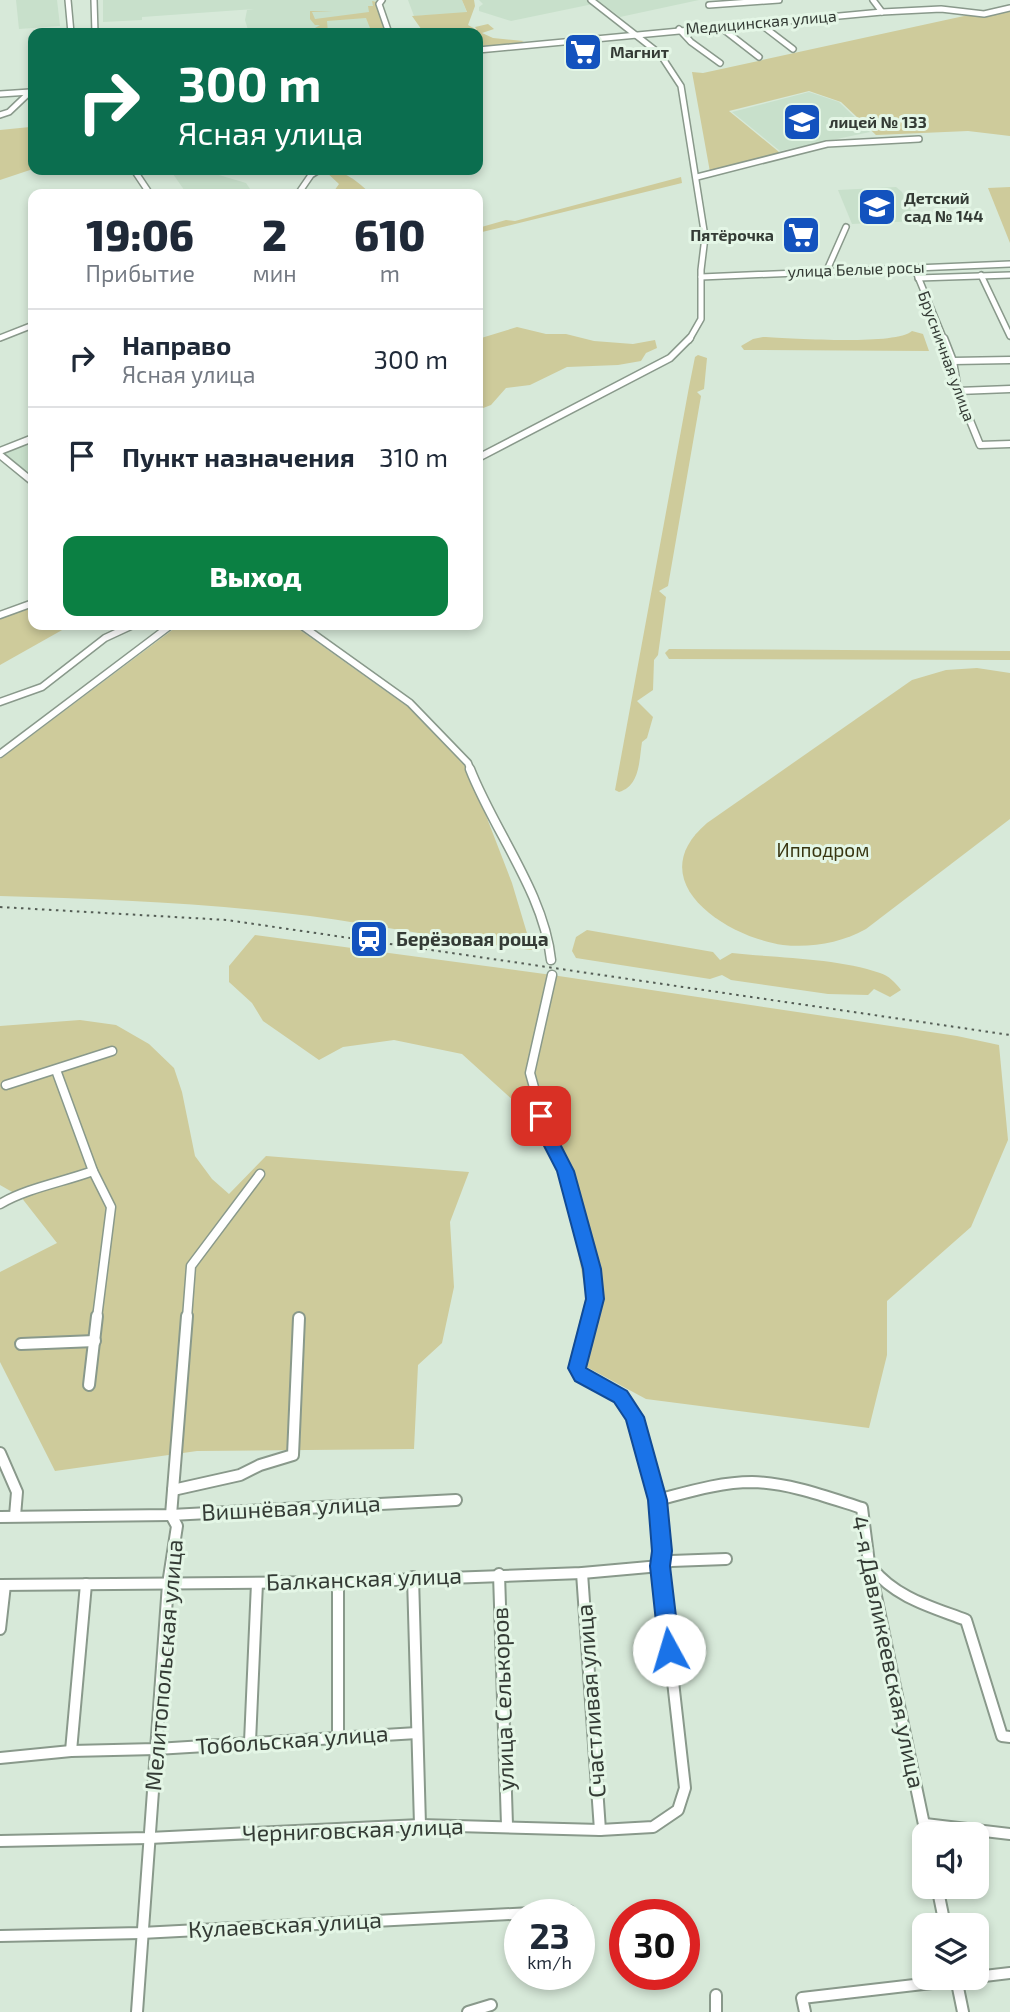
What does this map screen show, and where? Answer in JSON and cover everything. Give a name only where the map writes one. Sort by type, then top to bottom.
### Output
[{"type":"street","points":[[68,0],[71,28]]},
{"type":"street","points":[[93,0],[95,28]]},
{"type":"street","points":[[382,0],[379,4],[387,28]]},
{"type":"street","points":[[483,455],[676,353],[693,336],[701,319],[705,227],[681,86],[660,54],[591,0]]},
{"type":"street","points":[[709,5],[779,0]]},
{"type":"street","points":[[873,0],[882,12]]},
{"type":"street","name":"Медицинская улица","points":[[483,49],[882,12],[941,9],[984,14],[1010,8]]},
{"type":"street","points":[[759,23],[793,48]]},
{"type":"street","points":[[719,26],[759,57]]},
{"type":"street","points":[[679,29],[720,64]]},
{"type":"street","points":[[0,94],[28,92]]},
{"type":"street","points":[[0,115],[9,112],[28,95]]},
{"type":"street","points":[[697,177],[827,144],[919,139]]},
{"type":"street","points":[[302,189],[315,175]]},
{"type":"street","points":[[827,270],[846,227]]},
{"type":"street","name":"улица Белые росы","points":[[701,277],[1010,264]]},
{"type":"street","name":"Брусничная улица","points":[[914,267],[953,361],[957,391],[980,445],[1010,444]]},
{"type":"street","points":[[981,275],[1010,336]]},
{"type":"street","points":[[918,278],[1010,275]]},
{"type":"street","points":[[0,338],[28,327]]},
{"type":"street","points":[[953,361],[1010,360]]},
{"type":"street","points":[[957,391],[1010,389]]},
{"type":"street","points":[[28,440],[0,453],[28,478]]},
{"type":"street","points":[[0,615],[28,605]]},
{"type":"street","points":[[0,702],[39,688],[59,675],[93,644],[122,630]]},
{"type":"street","points":[[0,754],[164,630]]},
{"type":"street","points":[[308,630],[410,703],[468,763],[480,795],[520,870],[549,940],[551,960]]},
{"type":"street","points":[[552,975],[530,1073],[548,1138],[565,1171],[592,1269],[595,1299],[577,1368],[581,1375],[620,1397],[634,1417],[657,1500],[662,1551],[660,1566]]},
{"type":"street","points":[[6,1085],[112,1051]]},
{"type":"street","points":[[56,1070],[93,1171],[111,1207],[89,1385]]},
{"type":"street","points":[[0,1204],[18,1194],[93,1171]]},
{"type":"street","name":"Мелитопольская улица","points":[[137,2012],[167,1584],[177,1526],[171,1515],[191,1266],[260,1174]]},
{"type":"street","points":[[173,1490],[240,1475],[260,1465],[293,1455],[299,1318]]},
{"type":"street","points":[[21,1344],[95,1341]]},
{"type":"street","points":[[0,1453],[17,1492],[15,1516]]},
{"type":"street","name":"4-я Давликеевская улица","points":[[657,1500],[693,1491],[752,1482],[802,1490],[862,1508],[869,1563],[924,1822]]},
{"type":"street","name":"Вишнёвая улица","points":[[0,1517],[171,1515],[456,1500]]},
{"type":"street","name":"Балканская улица","points":[[3,1585],[257,1583],[582,1573],[660,1566],[671,1561],[726,1559]]},
{"type":"street","points":[[869,1563],[881,1582],[908,1597],[966,1620],[1006,1736]]},
{"type":"street","name":"Черниговская улица","points":[[0,1841],[149,1838],[420,1825],[507,1825],[600,1830],[653,1827],[678,1810],[685,1788],[660,1566]]},
{"type":"street","name":"Счастливая улица","points":[[582,1573],[600,1830]]},
{"type":"street","name":"улица Селькоров","points":[[499,1574],[507,1825]]},
{"type":"street","points":[[413,1577],[420,1825]]},
{"type":"street","points":[[338,1581],[338,1737]]},
{"type":"street","points":[[250,1742],[257,1583]]},
{"type":"street","points":[[71,1751],[86,1584]]},
{"type":"street","points":[[0,1629],[3,1585]]},
{"type":"street","name":"Тобольская улица","points":[[0,1758],[71,1751],[156,1749],[417,1733]]},
{"type":"street","points":[[989,1833],[1010,1834]]},
{"type":"street","name":"Кулаевская улица","points":[[0,1936],[142,1933],[504,1914]]},
{"type":"street","points":[[989,1975],[1010,1973]]},
{"type":"street","points":[[805,2012],[802,1998],[912,1984]]},
{"type":"street","points":[[958,1990],[963,2012]]},
{"type":"street","points":[[716,1995],[716,2012]]},
{"type":"street","points":[[468,2012],[491,2005]]},
{"type":"shaded area","points":[[16,0],[57,0],[60,26],[19,29]]},
{"type":"shaded area","points":[[103,0],[379,0],[374,1],[381,28],[247,28],[245,20],[247,10],[254,9],[103,22]]},
{"type":"shaded area","points":[[408,0],[462,0],[467,13],[414,16]]},
{"type":"shaded area","points":[[479,0],[588,0],[593,4],[511,21],[479,11],[483,4]]},
{"type":"shaded area","points":[[597,0],[699,0],[620,17]]},
{"type":"shaded area","name":"лицей № 133","points":[[809,92],[839,102],[870,132],[780,151],[732,112]]},
{"type":"shaded area","points":[[174,175],[219,175],[246,183],[250,189],[184,189]]},
{"type":"shaded area","name":"Детский сад № 144","points":[[896,187],[902,192],[916,221],[852,224],[838,190]]},
{"type":"shaded area","points":[[28,442],[28,472],[1,453]]},
{"type":"green space","points":[[462,0],[474,0],[475,6],[468,25],[473,28],[420,28],[412,16],[467,12]]},
{"type":"green space","points":[[372,1],[377,2],[385,28],[370,28],[366,18],[327,21],[328,28],[315,28],[320,25],[315,25],[310,19],[310,11],[333,11],[312,12],[315,19],[369,12],[368,6],[373,6]]},
{"type":"green space","points":[[1010,6],[1010,136],[968,131],[876,135],[841,102],[809,91],[729,111],[779,152],[775,156],[710,172],[692,72],[703,73]]},
{"type":"green space","points":[[488,24],[494,29],[483,33],[483,28],[475,27]]},
{"type":"green space","points":[[483,33],[493,38],[524,41],[517,44],[483,46]]},
{"type":"green space","points":[[28,127],[28,171],[0,180],[0,130]]},
{"type":"green space","points":[[329,175],[346,175],[365,189],[336,189],[339,184]]},
{"type":"green space","points":[[681,177],[682,183],[483,232],[483,227],[506,220],[515,221]]},
{"type":"green space","points":[[1010,187],[1010,243],[988,188]]},
{"type":"green space","points":[[517,327],[594,341],[633,344],[655,340],[657,348],[646,353],[641,361],[618,365],[567,367],[530,385],[506,388],[491,405],[483,408],[483,337]]},
{"type":"green space","points":[[912,331],[923,334],[929,351],[744,350],[741,346],[763,337],[865,340],[902,336]]},
{"type":"green space","points":[[698,355],[707,358],[704,389],[697,392],[701,396],[668,586],[659,591],[666,597],[658,655],[654,660],[653,690],[637,701],[653,717],[647,738],[642,742],[635,779],[619,792],[615,790],[689,387],[695,357]]},
{"type":"green space","points":[[28,608],[28,630],[62,630],[0,665],[0,618]]},
{"type":"green space","name":"Берёзовая роща","points":[[172,630],[300,630],[408,707],[468,769],[512,883],[532,950],[338,920],[233,908],[0,896],[0,759]]},
{"type":"green space","points":[[669,649],[1010,651],[1010,660],[669,659],[665,653]]},
{"type":"green space","name":"Ипподром","points":[[977,668],[1010,673],[1010,819],[866,929],[836,941],[794,946],[761,940],[738,931],[698,903],[686,885],[682,865],[688,845],[707,823],[912,680],[946,670]]},
{"type":"green space","points":[[587,930],[713,952],[720,960],[732,953],[845,964],[883,974],[901,990],[890,997],[874,989],[868,995],[828,994],[731,980],[722,975],[710,979],[576,958],[572,951],[576,937]]},
{"type":"green space","points":[[255,935],[552,975],[957,1036],[999,1045],[1008,1140],[971,1227],[887,1301],[887,1355],[869,1428],[646,1399],[570,1358],[586,1296],[572,1220],[542,1117],[515,1102],[462,1054],[394,1040],[343,1047],[319,1060],[263,1021],[252,1003],[229,982],[229,966]]},
{"type":"green space","points":[[80,1020],[116,1025],[149,1044],[174,1068],[182,1092],[195,1156],[212,1179],[229,1194],[266,1156],[469,1172],[450,1222],[454,1287],[442,1343],[418,1365],[414,1449],[197,1451],[55,1471],[0,1362],[0,1272],[57,1243],[21,1197],[0,1185],[0,1026]]},
{"type":"railway","points":[[0,907],[227,920],[1010,1035]]},
{"type":"place","name":"Магнит","points":[[583,52]]},
{"type":"place","name":"лицей № 133","points":[[802,122]]},
{"type":"place","name":"Детский сад № 144","points":[[877,207]]},
{"type":"place","name":"Пятёрочка","points":[[801,235]]},
{"type":"place","name":"Берёзовая роща","points":[[369,939]]},
{"type":"route","points":[[541,1116],[548,1138],[565,1171],[592,1269],[595,1299],[577,1368],[581,1375],[620,1397],[634,1417],[657,1500],[662,1551],[660,1566],[669,1650]]}]
